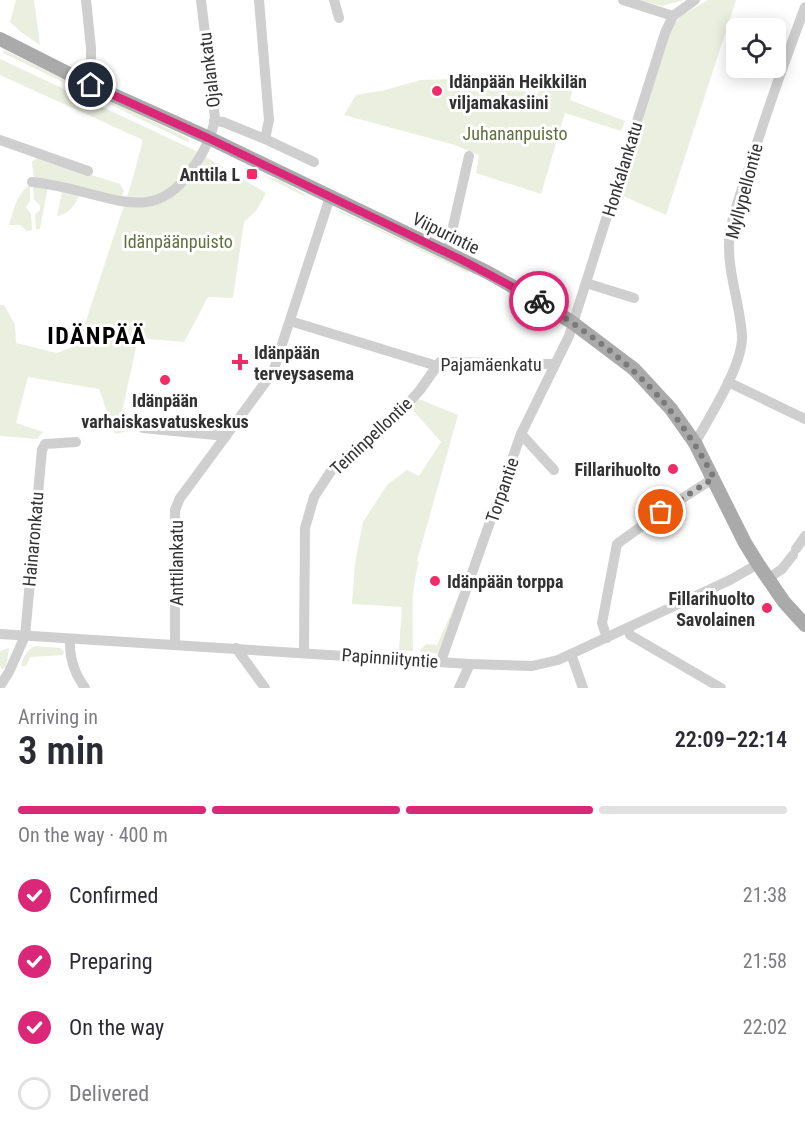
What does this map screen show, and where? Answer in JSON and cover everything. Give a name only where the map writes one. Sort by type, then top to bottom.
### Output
[{"type":"main road","name":"Viipurintie","points":[[0,39],[91,85],[208,138],[447,253],[515,288],[573,323],[639,374],[671,409],[696,444],[745,543],[758,564],[805,613]]},
{"type":"main road","name":"Viipurintie","points":[[771,580],[784,602],[805,625]]},
{"type":"street","points":[[86,0],[91,48],[91,85]]},
{"type":"street","name":"Ojalankatu","points":[[32,182],[57,185],[123,203],[137,204],[155,201],[170,194],[183,182],[194,167],[214,121],[201,0]]},
{"type":"street","points":[[259,0],[269,120],[265,139]]},
{"type":"street","points":[[334,0],[339,18]]},
{"type":"street","points":[[623,0],[673,16],[695,0]]},
{"type":"street","name":"Myllypellontie","points":[[696,444],[741,352],[742,336],[728,249],[734,214],[766,113],[805,7]]},
{"type":"street","name":"Honkalankatu","points":[[573,323],[665,33],[673,16]]},
{"type":"street","points":[[214,121],[223,122],[265,139],[314,162]]},
{"type":"street","points":[[0,140],[88,171]]},
{"type":"street","points":[[447,253],[469,156]]},
{"type":"street","name":"Anttilankatu","points":[[175,645],[176,510],[180,498],[273,372],[330,197]]},
{"type":"street","points":[[586,283],[634,298]]},
{"type":"street","name":"Pajamäenkatu","points":[[290,321],[436,366],[440,363],[555,364]]},
{"type":"street","name":"Torpantie","points":[[441,661],[521,434],[569,336],[573,323]]},
{"type":"street","name":"Teininpellontie","points":[[304,652],[305,528],[314,497],[331,471],[399,414],[420,390],[436,366]]},
{"type":"street","points":[[728,382],[805,418]]},
{"type":"street","points":[[143,428],[226,436]]},
{"type":"street","points":[[521,434],[554,470]]},
{"type":"street","name":"Hainaronkatu","points":[[0,686],[25,636],[42,450],[45,444],[76,442]]},
{"type":"street","points":[[607,638],[602,624],[617,544],[714,478]]},
{"type":"street","points":[[771,580],[782,569],[805,536]]},
{"type":"street","name":"Papinniityntie","points":[[0,634],[532,666],[571,654],[607,638],[730,580],[758,564]]},
{"type":"street","points":[[628,628],[630,635],[721,688]]},
{"type":"street","points":[[70,639],[70,654],[78,677],[85,688]]},
{"type":"street","points":[[236,648],[265,688]]},
{"type":"street","points":[[571,654],[582,688]]},
{"type":"street","points":[[459,688],[470,664]]},
{"type":"green space","points":[[16,0],[34,0],[40,45],[10,22]]},
{"type":"green space","points":[[638,0],[684,0],[662,6]]},
{"type":"green space","points":[[708,0],[736,0],[730,18],[726,18],[726,31],[666,215],[621,195],[669,30],[682,15]]},
{"type":"green space","points":[[4,50],[98,95],[96,98],[3,53]]},
{"type":"green space","name":"Idänpäänpuisto","points":[[0,59],[194,150],[266,193],[256,211],[244,222],[233,298],[208,297],[184,342],[138,338],[121,417],[128,431],[115,434],[99,389],[28,377],[16,423],[43,432],[37,439],[0,436],[0,305],[4,305],[15,324],[16,343],[57,353],[78,345],[132,181],[143,140],[0,75]]},
{"type":"green space","name":"Juhananpuisto","points":[[542,73],[575,80],[570,100],[625,121],[621,131],[565,113],[541,194],[476,173],[479,155],[455,145],[344,115],[356,95],[421,80],[453,79],[538,94]]},
{"type":"green space","points":[[104,98],[188,138],[190,143],[103,101]]},
{"type":"green space","points":[[37,158],[120,184],[124,191],[121,198],[113,197],[53,180],[34,178],[32,162]]},
{"type":"green space","points":[[264,176],[280,180],[306,195],[304,196]]},
{"type":"green space","points":[[30,185],[30,201],[26,207],[31,214],[32,230],[27,231],[20,225],[9,225],[19,197]]},
{"type":"green space","points":[[33,186],[48,186],[40,229],[36,229],[35,214],[40,210],[40,205],[34,200]]},
{"type":"green space","points":[[62,192],[79,194],[71,209],[57,216]]},
{"type":"green space","points":[[338,209],[469,271],[468,273],[340,212]]},
{"type":"green space","points":[[419,399],[458,415],[417,561],[419,562],[414,584],[413,651],[399,650],[402,607],[352,604],[355,563],[363,522],[387,485],[407,470],[419,476],[441,442],[411,408]]},
{"type":"green space","points":[[458,598],[442,654],[421,652],[420,650],[426,644],[437,645]]},
{"type":"green space","points":[[36,646],[60,648],[64,651],[63,655],[30,657],[26,666],[21,666],[26,654]]},
{"type":"green space","points":[[9,648],[6,668],[2,669],[0,651]]},
{"type":"way so far","points":[[539,301],[573,323],[634,369],[671,409],[696,444],[714,478],[661,512]]},
{"type":"place","name":"Idänpään Heikkilän viljamakasiini","points":[[437,91]]},
{"type":"place","name":"Anttila L","points":[[252,174]]},
{"type":"place","name":"Idänpään terveysasema","points":[[240,362]]},
{"type":"place","name":"Idänpään varhaiskasvatuskeskus","points":[[165,380]]},
{"type":"place","name":"Fillarihuolto","points":[[673,469]]},
{"type":"place","name":"Idänpään torppa","points":[[435,581]]},
{"type":"place","name":"Fillarihuolto Savolainen","points":[[767,608]]},
{"type":"district","name":"IDÄNPÄÄ","points":[[97,336]]},
{"type":"route","points":[[91,85],[208,138],[487,272],[539,301]]}]
